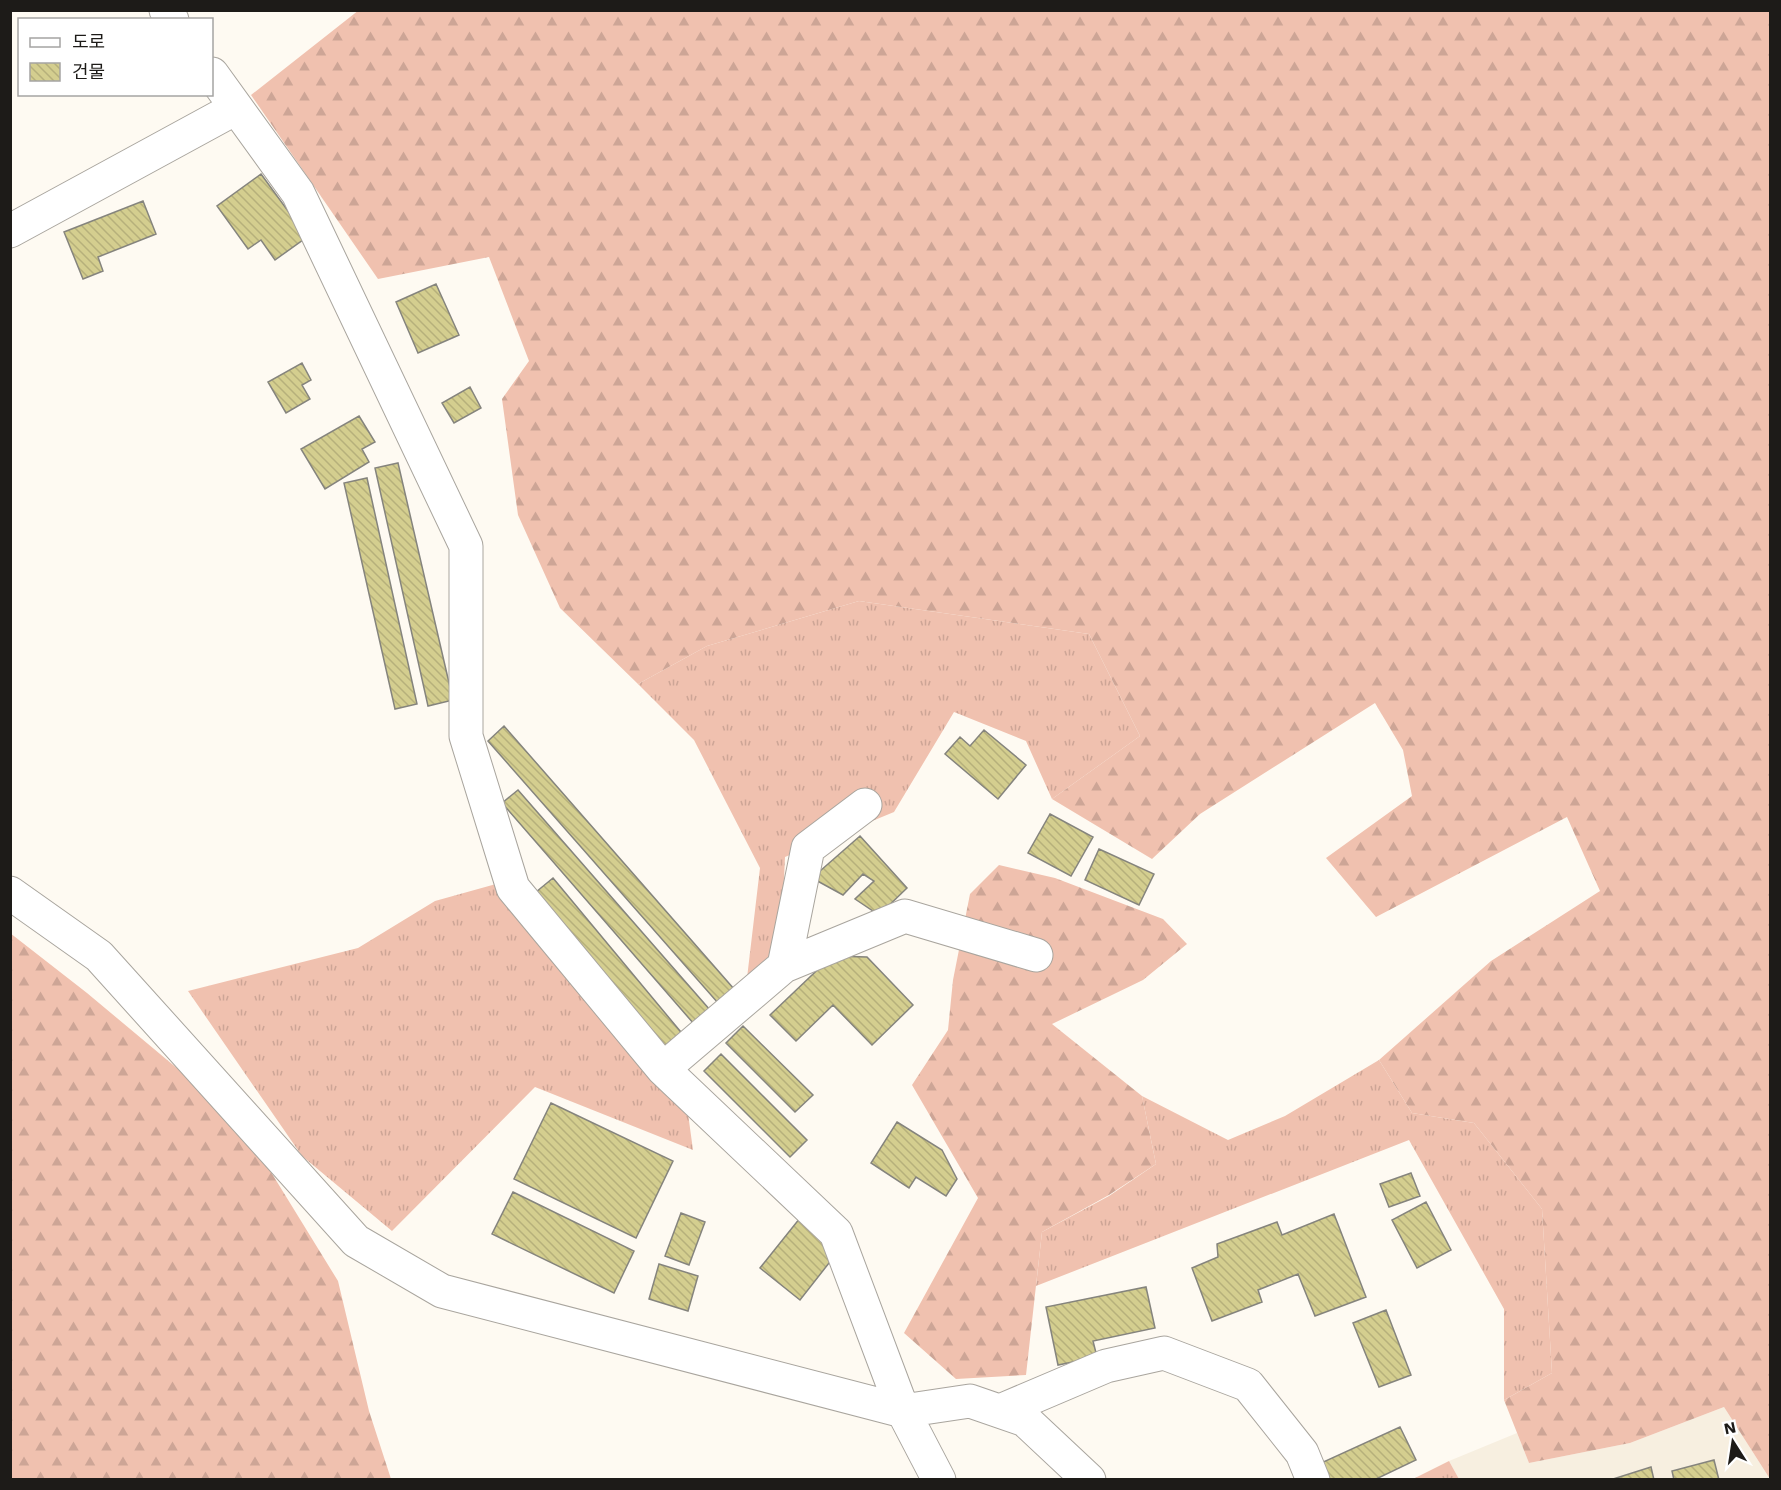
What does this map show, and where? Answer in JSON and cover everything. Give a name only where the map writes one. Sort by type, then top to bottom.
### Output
[{"type":"street","points":[[213,75],[298,193],[466,546],[466,736],[513,888],[663,1069],[836,1233],[903,1411],[939,1479]]},
{"type":"street","points":[[10,231],[236,108]]},
{"type":"street","points":[[783,966],[808,848],[865,805]]},
{"type":"street","points":[[10,893],[99,956],[357,1241],[442,1291],[903,1411],[969,1401],[1026,1420],[1089,1479]]},
{"type":"street","points":[[663,1069],[783,966],[904,916],[1036,954]]},
{"type":"street","points":[[1000,1411],[1106,1366],[1164,1353],[1248,1385],[1302,1453],[1313,1479]]},
{"type":"shaded area","points":[[1724,1407],[1770,1479],[1459,1479],[1449,1461],[1517,1433],[1529,1463],[1630,1443]]},
{"type":"green space","points":[[359,10],[1770,11],[1770,1479],[1724,1407],[1630,1443],[1529,1463],[1504,1400],[1552,1373],[1542,1209],[1474,1123],[1412,1113],[1379,1060],[1491,961],[1600,891],[1567,817],[1376,917],[1326,858],[1412,796],[1403,750],[1375,703],[1200,814],[1152,859],[1052,799],[1140,736],[1089,634],[859,601],[707,646],[638,684],[560,608],[518,515],[502,399],[529,361],[489,257],[378,279],[251,95]]},
{"type":"green space","points":[[859,601],[1089,634],[1140,736],[1052,799],[1026,741],[954,712],[894,812],[785,857],[781,944],[747,978],[760,868],[694,740],[638,684],[707,646]]},
{"type":"green space","points":[[999,865],[1055,878],[1163,919],[1187,944],[1143,980],[1052,1024],[1142,1096],[1156,1164],[1109,1195],[1042,1232],[1026,1375],[956,1379],[904,1333],[978,1198],[912,1085],[948,1030],[953,980],[970,894]]},
{"type":"green space","points":[[496,884],[686,1099],[693,1150],[535,1087],[392,1231],[302,1156],[188,991],[358,948],[435,901]]},
{"type":"green space","points":[[10,933],[87,993],[239,1120],[338,1281],[369,1411],[391,1479],[11,1479]]},
{"type":"green space","points":[[1379,1060],[1412,1113],[1474,1123],[1542,1209],[1552,1373],[1504,1400],[1504,1309],[1409,1140],[1036,1286],[1042,1232],[1109,1196],[1156,1164],[1142,1096],[1228,1140],[1285,1116]]},
{"type":"green space","points":[[1449,1461],[1459,1479],[1413,1479]]},
{"type":"building","points":[[261,174],[307,237],[275,260],[261,240],[248,249],[217,206]]},
{"type":"building","points":[[143,201],[156,234],[98,257],[103,271],[83,279],[64,232]]},
{"type":"building","points":[[436,284],[459,335],[418,353],[396,302]]},
{"type":"building","points":[[302,363],[311,380],[302,385],[310,399],[286,413],[268,382]]},
{"type":"building","points":[[470,387],[481,408],[454,423],[442,403]]},
{"type":"building","points":[[359,416],[375,442],[362,449],[369,462],[325,489],[301,449]]},
{"type":"building","points":[[398,463],[453,700],[428,706],[375,468]]},
{"type":"building","points":[[367,478],[417,704],[395,709],[344,483]]},
{"type":"building","points":[[504,726],[734,989],[718,1003],[488,741]]},
{"type":"building","points":[[984,730],[1026,765],[998,799],[945,754],[960,737],[970,746]]},
{"type":"building","points":[[518,790],[710,1010],[694,1024],[502,803]]},
{"type":"building","points":[[1050,814],[1093,837],[1071,876],[1028,853]]},
{"type":"building","points":[[860,836],[907,888],[879,915],[855,899],[874,881],[863,874],[843,895],[812,878]]},
{"type":"building","points":[[1099,849],[1154,874],[1139,905],[1085,880]]},
{"type":"building","points":[[553,878],[685,1037],[667,1051],[536,892]]},
{"type":"building","points":[[832,956],[867,957],[913,1005],[872,1045],[833,1005],[796,1041],[770,1015]]},
{"type":"building","points":[[743,1026],[813,1095],[795,1112],[726,1043]]},
{"type":"building","points":[[721,1054],[807,1140],[790,1157],[704,1071]]},
{"type":"building","points":[[551,1103],[673,1161],[636,1238],[514,1179]]},
{"type":"building","points":[[897,1122],[942,1150],[957,1179],[946,1196],[916,1177],[909,1188],[871,1163]]},
{"type":"building","points":[[1411,1173],[1420,1196],[1389,1207],[1380,1184]]},
{"type":"building","points":[[513,1192],[634,1251],[614,1293],[492,1234]]},
{"type":"building","points":[[1426,1202],[1451,1250],[1417,1268],[1392,1220]]},
{"type":"building","points":[[681,1213],[705,1222],[689,1265],[665,1256]]},
{"type":"building","points":[[1334,1214],[1366,1297],[1315,1316],[1298,1274],[1258,1290],[1262,1302],[1212,1321],[1192,1268],[1218,1257],[1217,1244],[1277,1222],[1282,1235]]},
{"type":"building","points":[[800,1218],[840,1249],[800,1300],[760,1268]]},
{"type":"building","points":[[659,1264],[698,1276],[688,1311],[649,1299]]},
{"type":"building","points":[[1146,1287],[1155,1328],[1093,1341],[1097,1357],[1058,1365],[1046,1307]]},
{"type":"building","points":[[1386,1310],[1411,1375],[1379,1387],[1353,1323]]},
{"type":"building","points":[[1400,1427],[1416,1460],[1374,1480],[1329,1480],[1321,1463]]},
{"type":"building","points":[[1714,1460],[1719,1480],[1674,1480],[1672,1471]]},
{"type":"building","points":[[1651,1467],[1654,1480],[1610,1480]]}]
